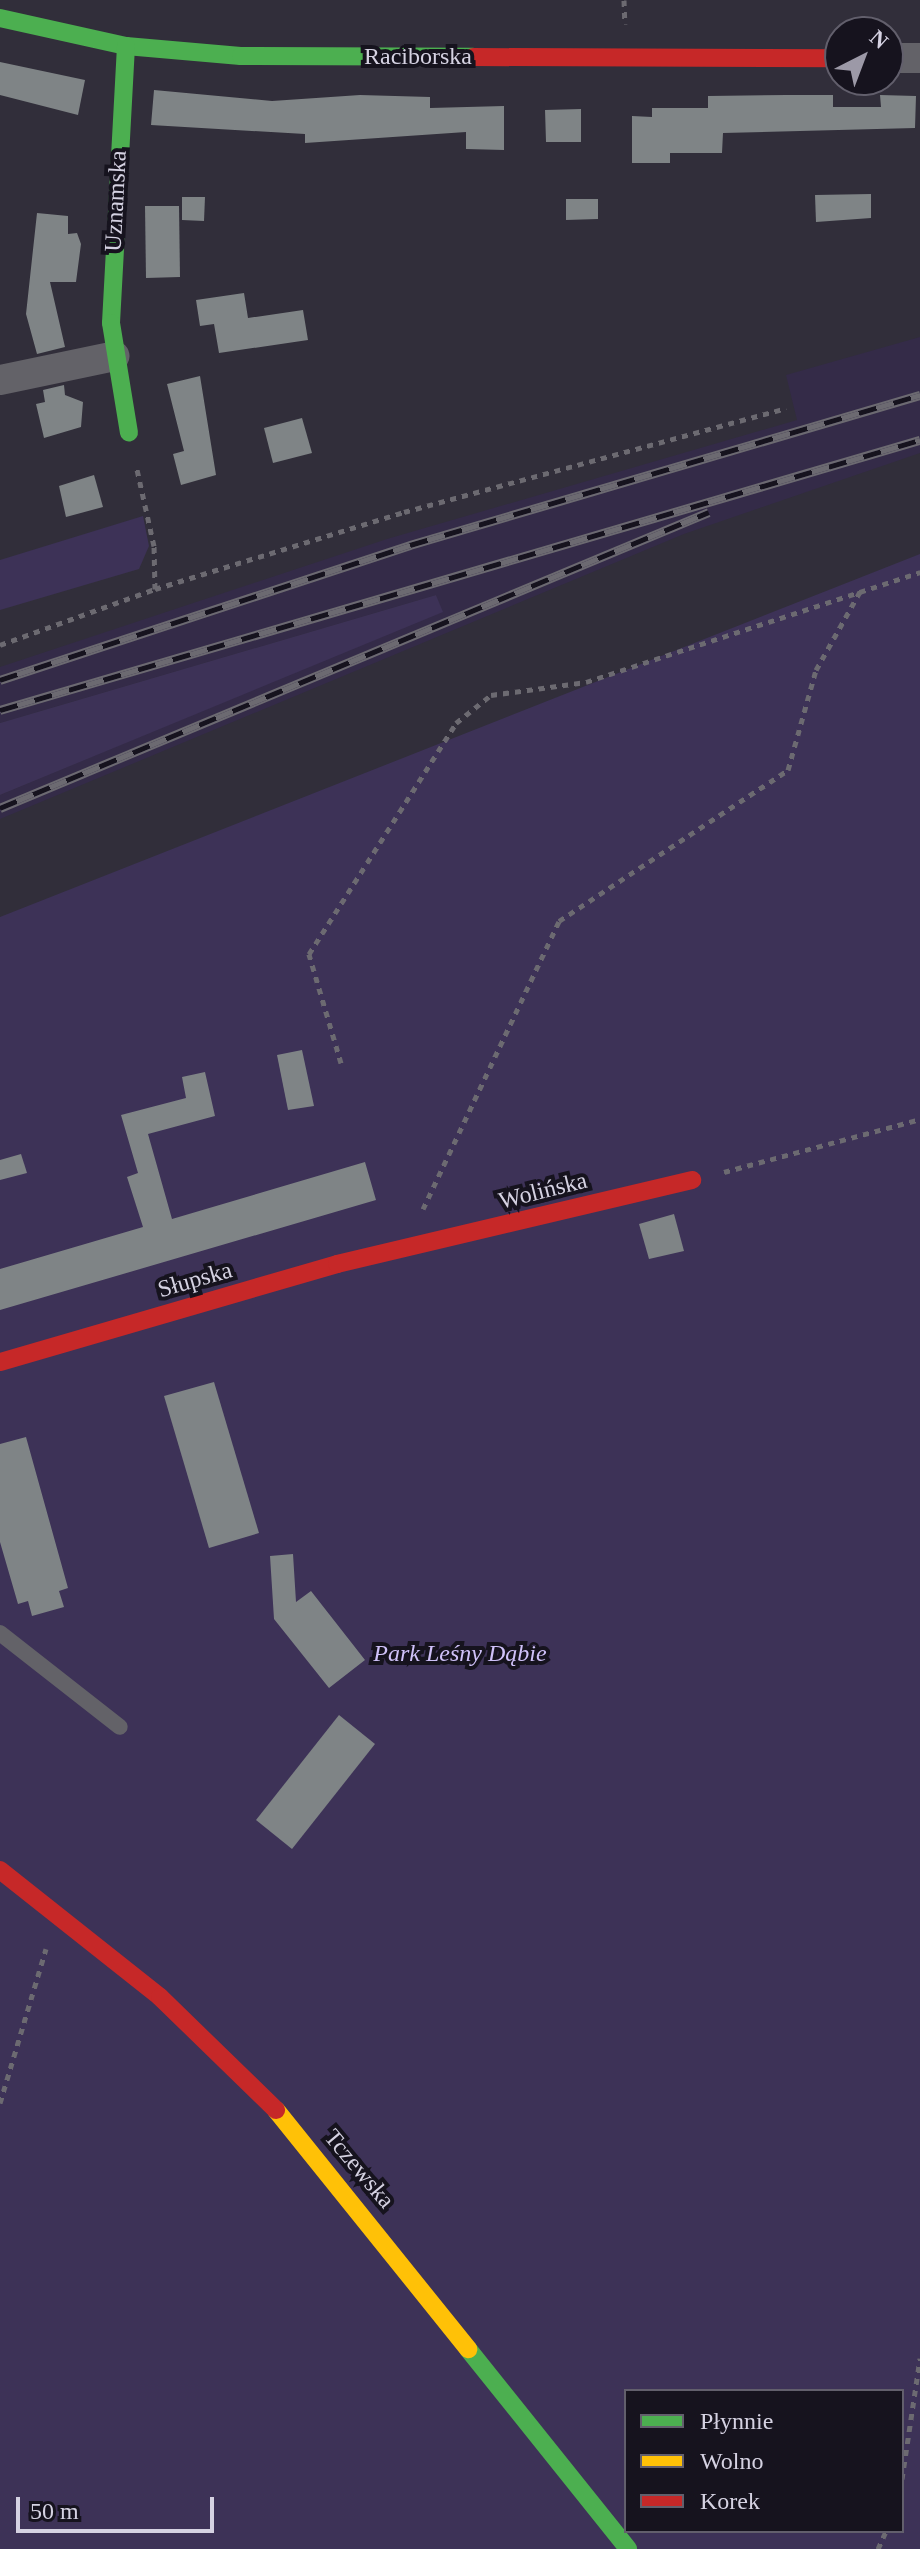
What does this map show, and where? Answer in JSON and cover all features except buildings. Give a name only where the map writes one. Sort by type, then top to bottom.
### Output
[{"type":"street","name":"Raciborska","points":[[0,18],[126,46],[241,56],[824,58]]},
{"type":"street","name":"Uznamska","points":[[126,46],[112,267],[115,356],[129,433]]},
{"type":"street","points":[[0,380],[115,356]]},
{"type":"street","name":"Wolińska","points":[[404,1249],[692,1180]]},
{"type":"street","name":"Słupska","points":[[0,1362],[404,1249]]},
{"type":"street","name":"Tczewska","points":[[0,1870],[59,1914],[270,2102],[628,2549]]},
{"type":"lane","points":[[0,1633],[120,1727]]},
{"type":"path","points":[[0,645],[155,589],[404,512],[786,408]]},
{"type":"path","points":[[129,433],[154,546],[155,589]]},
{"type":"path","points":[[341,1063],[309,954],[456,723],[491,695],[586,682],[863,588],[920,572]]},
{"type":"path","points":[[404,1249],[559,921],[788,770],[816,670],[863,588]]},
{"type":"path","points":[[714,1175],[920,1119]]},
{"type":"path","points":[[0,2103],[59,1914]]},
{"type":"path","points":[[904,2466],[920,2358]]},
{"type":"shaded area","points":[[920,337],[920,453],[684,534],[0,819],[0,795],[442,611],[436,595],[0,723],[0,667],[387,539],[797,420],[786,375]]},
{"type":"green space","points":[[143,516],[149,546],[139,569],[0,610],[0,560]]},
{"type":"green space","name":"Park Leśny Dąbie","points":[[920,554],[920,2549],[0,2549],[0,917]]},
{"type":"green space","points":[[436,595],[443,612],[0,795],[0,723]]},
{"type":"railway","points":[[0,680],[410,545],[920,395]]},
{"type":"railway","points":[[0,710],[920,440]]},
{"type":"railway","points":[[0,808],[709,512]]},
{"type":"traffic: fast","points":[[0,18],[126,46],[241,56],[473,57]]},
{"type":"traffic: fast","points":[[126,46],[111,323],[129,433]]},
{"type":"traffic: fast","points":[[468,2349],[628,2549]]},
{"type":"traffic: slow","points":[[276,2110],[468,2349]]},
{"type":"traffic: jam","points":[[473,57],[824,58]]},
{"type":"traffic: jam","points":[[0,1362],[337,1264],[692,1180]]},
{"type":"traffic: jam","points":[[0,1870],[160,1997],[276,2110]]}]
